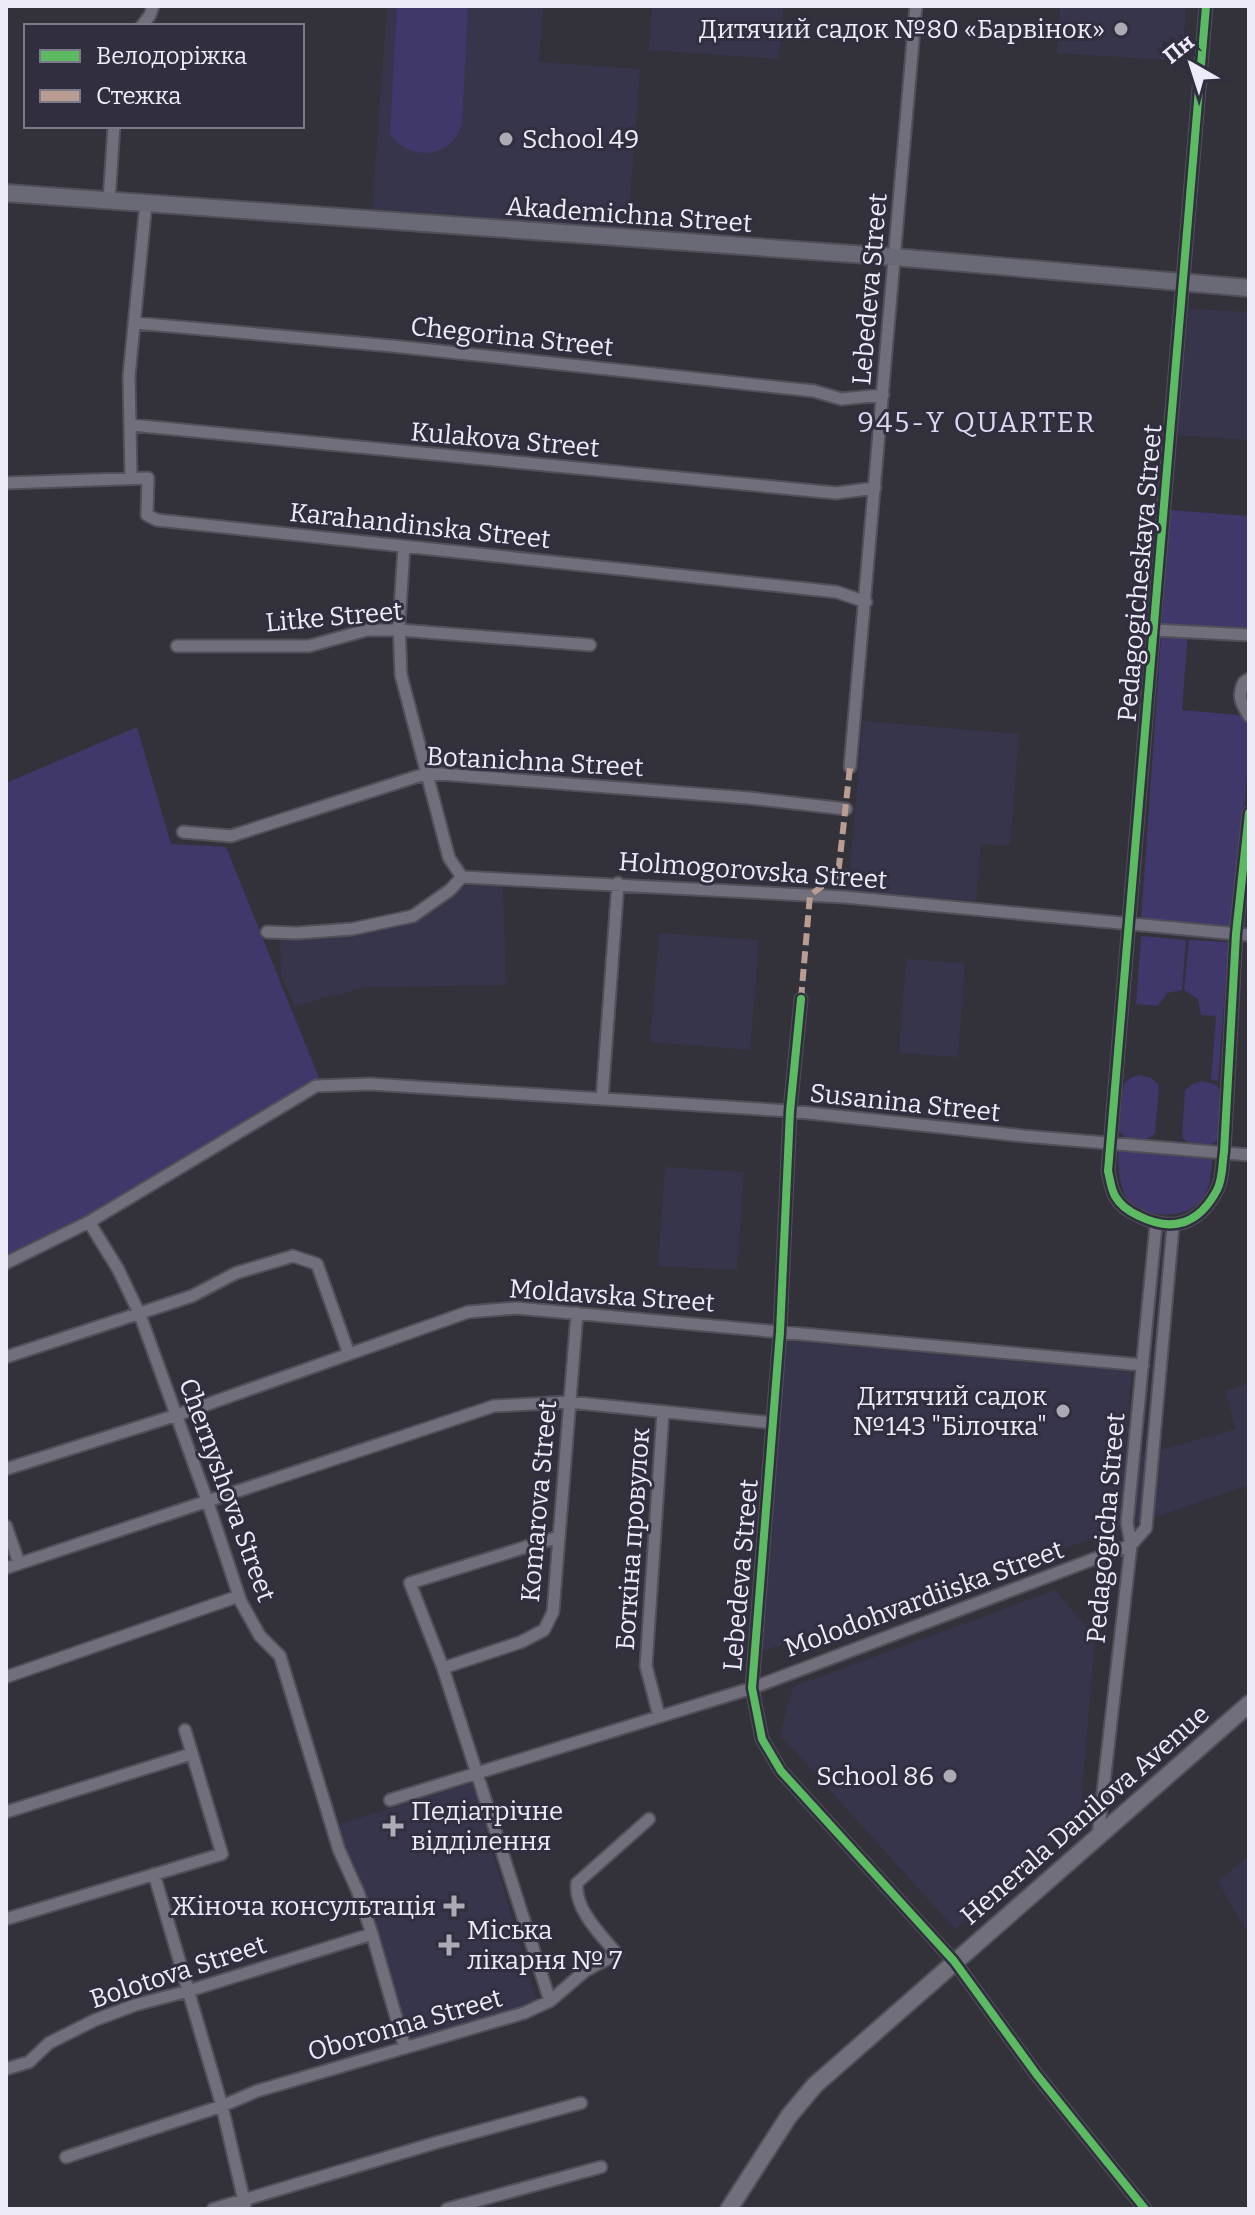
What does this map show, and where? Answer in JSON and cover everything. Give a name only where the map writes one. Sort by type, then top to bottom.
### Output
[{"type":"main road","name":"Akademichna Street","points":[[6,197],[146,203],[895,257],[1249,288]]},
{"type":"main road","name":"Henerala Danilova Avenue","points":[[729,2209],[789,2116],[815,2085],[1249,1704]]},
{"type":"street","points":[[143,24],[153,6]]},
{"type":"street","name":"Lebedeva Street","points":[[850,767],[916,6]]},
{"type":"street","name":"Pedagogicheskaya Street","points":[[1111,1143],[1206,6]]},
{"type":"street","points":[[109,201],[114,128]]},
{"type":"street","points":[[6,483],[131,478],[129,376],[146,203]]},
{"type":"street","name":"Chegorina Street","points":[[135,323],[392,346],[814,391],[841,399],[883,395]]},
{"type":"street","name":"Kulakova Street","points":[[131,425],[836,493],[875,488]]},
{"type":"street","name":"Karahandinska Street","points":[[131,478],[148,478],[147,515],[157,520],[837,592],[866,602]]},
{"type":"street","points":[[267,932],[352,929],[413,916],[450,890],[462,877],[449,858],[401,675],[404,547]]},
{"type":"street","name":"Litke Street","points":[[177,646],[309,646],[367,630],[590,645]]},
{"type":"street","points":[[1155,630],[1249,635]]},
{"type":"street","points":[[1249,679],[1239,692],[1249,716]]},
{"type":"street","name":"Botanichna Street","points":[[183,832],[231,836],[428,773],[749,798],[846,809]]},
{"type":"street","points":[[1111,1143],[1108,1171],[1115,1196],[1129,1211],[1156,1225],[1173,1226],[1191,1220],[1208,1204],[1219,1186],[1243,935],[1249,813]]},
{"type":"street","name":"Holmogorovska Street","points":[[462,877],[844,897],[1243,935]]},
{"type":"street","points":[[602,1099],[618,883]]},
{"type":"street","name":"Lebedeva Street","points":[[801,999],[790,1111],[780,1332],[752,1688],[762,1739],[781,1771],[954,1961],[1037,2075],[1145,2209]]},
{"type":"street","name":"Susanina Street","points":[[89,1222],[316,1086],[370,1084],[790,1111],[1249,1155]]},
{"type":"street","points":[[6,1263],[89,1222]]},
{"type":"street","name":"Chernyshova Street","points":[[89,1222],[118,1269],[140,1315],[239,1596],[260,1636],[280,1656],[339,1850],[372,1934],[405,2048]]},
{"type":"street","name":"Pedagogicha Street","points":[[1098,1836],[1131,1545],[1127,1523],[1156,1225]]},
{"type":"street","name":"Pedagogicha Street","points":[[1146,1528],[1173,1226]]},
{"type":"street","points":[[6,1357],[140,1315],[192,1296],[236,1273],[293,1256],[317,1264],[349,1354]]},
{"type":"street","name":"Moldavska Street","points":[[6,1469],[177,1415],[468,1312],[516,1308],[1143,1365]]},
{"type":"street","name":"Komarova Street","points":[[443,1668],[521,1642],[544,1630],[553,1612],[577,1313]]},
{"type":"street","points":[[6,1568],[494,1406],[569,1402],[773,1423]]},
{"type":"street","name":"Боткіна провулок","points":[[659,1716],[646,1666],[663,1412]]},
{"type":"street","points":[[6,1526],[19,1563]]},
{"type":"street","name":"Molodohvardiiska Street","points":[[390,1800],[752,1688],[1131,1545],[1146,1528]]},
{"type":"street","points":[[550,2001],[443,1668],[410,1583],[558,1537]]},
{"type":"street","points":[[6,1677],[239,1596]]},
{"type":"street","points":[[6,1919],[222,1854],[185,1730]]},
{"type":"street","points":[[6,1812],[191,1754]]},
{"type":"street","name":"Oboronna Street","points":[[66,2157],[222,2106],[257,2091],[524,2013],[550,2001],[585,1971],[617,1954],[582,1906],[576,1894],[577,1883],[649,1819]]},
{"type":"street","points":[[154,1874],[222,2106],[245,2205]]},
{"type":"street","name":"Bolotova Street","points":[[6,2069],[29,2062],[49,2043],[95,2020],[135,2005],[372,1934]]},
{"type":"street","points":[[213,2209],[245,2205],[435,2143],[581,2103]]},
{"type":"street","points":[[447,2209],[601,2167]]},
{"type":"shaded area","name":"School 49","points":[[387,6],[543,6],[539,62],[640,69],[628,228],[372,209]]},
{"type":"shaded area","points":[[397,6],[468,6],[462,124],[449,144],[430,153],[408,149],[390,134]]},
{"type":"shaded area","points":[[652,6],[783,6],[779,59],[649,50]]},
{"type":"shaded area","name":"Дитячий садок №80 «Барвінок»","points":[[1060,6],[1186,6],[1182,61],[1057,53]]},
{"type":"shaded area","points":[[1189,309],[1249,312],[1249,440],[1176,435]]},
{"type":"shaded area","points":[[1170,510],[1249,516],[1249,638],[1188,633],[1182,710],[1249,716],[1249,754],[1233,928],[1141,921]]},
{"type":"shaded area","points":[[863,721],[1019,734],[1010,846],[981,844],[976,901],[848,891]]},
{"type":"shaded area","points":[[137,727],[171,844],[226,847],[319,1078],[97,1215],[6,1259],[6,783]]},
{"type":"shaded area","points":[[471,882],[503,886],[506,985],[367,987],[295,1006],[281,975],[280,939],[352,933],[415,920]]},
{"type":"shaded area","points":[[659,933],[759,940],[750,1050],[650,1042]]},
{"type":"shaded area","points":[[1141,936],[1186,940],[1182,990],[1167,993],[1158,1006],[1136,1004]]},
{"type":"shaded area","points":[[1189,940],[1229,942],[1218,1081],[1211,1080],[1216,1016],[1201,1015],[1198,999],[1184,990]]},
{"type":"shaded area","points":[[906,959],[965,963],[958,1057],[899,1053]]},
{"type":"shaded area","points":[[1139,1075],[1151,1078],[1159,1085],[1155,1134],[1136,1141],[1119,1131],[1123,1085]]},
{"type":"shaded area","points":[[1202,1081],[1222,1090],[1218,1140],[1199,1147],[1182,1137],[1185,1090]]},
{"type":"shaded area","points":[[1118,1149],[1213,1157],[1204,1196],[1193,1208],[1177,1214],[1160,1214],[1138,1207],[1123,1192]]},
{"type":"shaded area","points":[[665,1167],[744,1172],[737,1270],[658,1266]]},
{"type":"shaded area","points":[[783,1340],[1132,1371],[1125,1460],[1236,1429],[1225,1391],[1249,1383],[1249,1485],[760,1652]]},
{"type":"shaded area","name":"School 86","points":[[1055,1590],[1095,1637],[1080,1817],[955,1929],[780,1735],[793,1687]]},
{"type":"shaded area","name":"Міська лікарня № 7","points":[[472,1783],[537,2003],[407,2042],[361,1888],[337,1825]]},
{"type":"shaded area","points":[[1249,1855],[1249,1935],[1218,1882]]},
{"type":"marked path","points":[[801,999],[810,895],[838,875],[850,767]]},
{"type":"cycle path","points":[[1206,6],[1108,1171],[1114,1193],[1122,1205],[1139,1216],[1163,1224],[1193,1218],[1210,1202],[1220,1181],[1236,934],[1249,813]]},
{"type":"cycle path","points":[[801,999],[790,1111],[780,1332],[752,1688],[762,1739],[781,1771],[954,1961],[1037,2075],[1145,2209]]},
{"type":"place","name":"Дитячий садок №80 «Барвінок»","points":[[1121,29]]},
{"type":"place","name":"School 49","points":[[506,139]]},
{"type":"place","name":"Дитячий садок №143 \"Білочка\"","points":[[1063,1411]]},
{"type":"place","name":"School 86","points":[[950,1776]]},
{"type":"place","name":"Педіатрічне відділення","points":[[393,1826]]},
{"type":"place","name":"Жіноча консультація","points":[[454,1906]]},
{"type":"place","name":"Міська лікарня № 7","points":[[449,1945]]},
{"type":"district","name":"945-Y QUARTER","points":[[977,422]]}]
